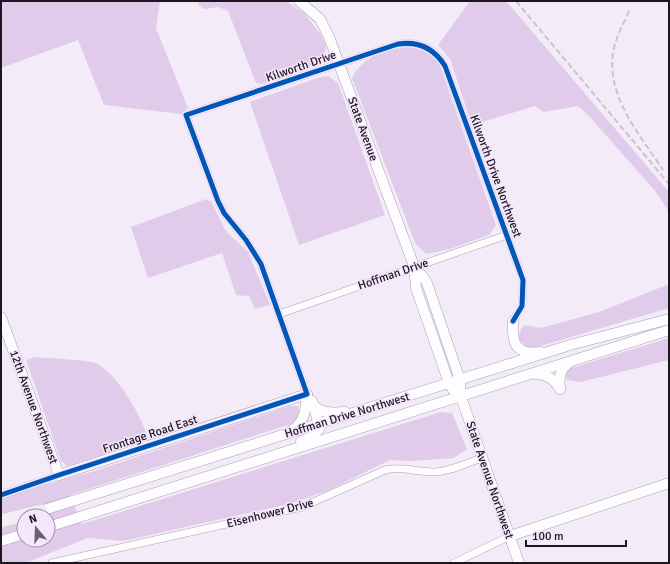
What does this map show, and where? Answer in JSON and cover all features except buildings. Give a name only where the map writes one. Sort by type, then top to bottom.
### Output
[{"type":"highway","points":[[1,523],[16,518]]},
{"type":"main road","name":"State Avenue","points":[[299,1],[320,19],[329,36],[414,266]]},
{"type":"main road","name":"State Avenue Northwest","points":[[414,266],[427,283],[460,380],[461,397],[519,563]]},
{"type":"main road","name":"State Avenue Northwest","points":[[414,266],[416,288],[449,383],[454,391],[461,397]]},
{"type":"main road","name":"12th Avenue Northwest","points":[[1,317],[59,474]]},
{"type":"main road","name":"Hoffman Drive Northwest","points":[[51,508],[570,345],[669,318]]},
{"type":"main road","points":[[513,321],[514,343],[522,351],[539,352],[570,345]]},
{"type":"main road","name":"Hoffman Drive Northwest","points":[[56,524],[669,330]]},
{"type":"main road","points":[[531,375],[542,374],[547,376],[556,383],[560,389],[559,375],[561,370],[574,360]]},
{"type":"main road","points":[[309,398],[321,411],[329,413],[366,409]]},
{"type":"main road","points":[[227,470],[313,436],[318,431],[320,424],[309,398]]},
{"type":"main road","points":[[283,435],[295,428],[303,418],[309,398]]},
{"type":"main road","name":"Frontage Road East","points":[[59,474],[309,398]]},
{"type":"main road","points":[[510,536],[669,484]]},
{"type":"main road","name":"Hoffman Drive Northwest","points":[[1,523],[16,519]]},
{"type":"main road","points":[[1,541],[16,536]]},
{"type":"street","name":"Kilworth Drive","points":[[279,314],[261,264],[254,251],[232,224],[218,201],[186,115],[398,44],[414,43],[424,46]]},
{"type":"street","name":"Kilworth Drive Northwest","points":[[424,46],[435,52],[445,66],[507,235],[524,287],[522,306],[513,321]]},
{"type":"street","name":"Hoffman Drive","points":[[279,314],[507,235]]},
{"type":"street","points":[[279,314],[309,398]]},
{"type":"street","name":"Eisenhower Drive","points":[[52,563],[302,507],[386,470],[395,468],[432,472],[446,470],[482,458]]},
{"type":"street","name":"Frontage Road East","points":[[1,495],[59,474]]},
{"type":"street","points":[[454,563],[510,536]]},
{"type":"shaded area","points":[[1,1],[160,1],[156,28],[188,108],[181,114],[104,105],[78,40],[1,68]]},
{"type":"shaded area","points":[[199,1],[286,1],[304,13],[321,35],[326,46],[323,61],[262,84],[256,83],[228,11],[218,7],[204,9],[198,4]]},
{"type":"shaded area","points":[[470,1],[506,1],[669,192],[669,212],[656,192],[589,116],[578,106],[544,112],[535,106],[472,125],[450,59],[438,45]]},
{"type":"shaded area","points":[[413,46],[429,53],[439,63],[496,225],[489,235],[450,249],[426,254],[415,243],[352,78],[363,63],[370,58],[395,49]]},
{"type":"shaded area","points":[[328,76],[338,83],[385,215],[299,245],[250,102],[317,78]]},
{"type":"shaded area","points":[[206,199],[212,203],[225,230],[248,252],[270,305],[255,309],[249,296],[236,295],[222,253],[148,278],[131,227]]},
{"type":"shaded area","points":[[669,284],[669,308],[541,346],[528,348],[518,339],[521,329],[525,325],[541,328],[599,312]]},
{"type":"shaded area","points":[[669,338],[669,360],[581,382],[567,380],[565,374],[571,368]]},
{"type":"shaded area","points":[[35,357],[96,363],[121,386],[141,421],[148,441],[67,466],[61,461],[26,360]]},
{"type":"shaded area","points":[[290,406],[298,406],[300,414],[294,423],[70,495],[82,524],[441,412],[452,413],[467,449],[454,458],[410,461],[390,460],[327,491],[289,504],[123,541],[87,538],[26,563],[1,563],[1,496],[88,473]]},
{"type":"railway","points":[[516,1],[669,184]]},
{"type":"railway","points":[[629,11],[614,48],[612,65],[614,82],[619,98],[634,128],[663,170]]},
{"type":"cycle path","points":[[1,495],[307,394],[261,264],[246,240],[224,213],[218,201],[186,115],[398,44],[406,43],[419,45],[431,50],[445,66],[523,280],[522,306],[513,321]]}]
